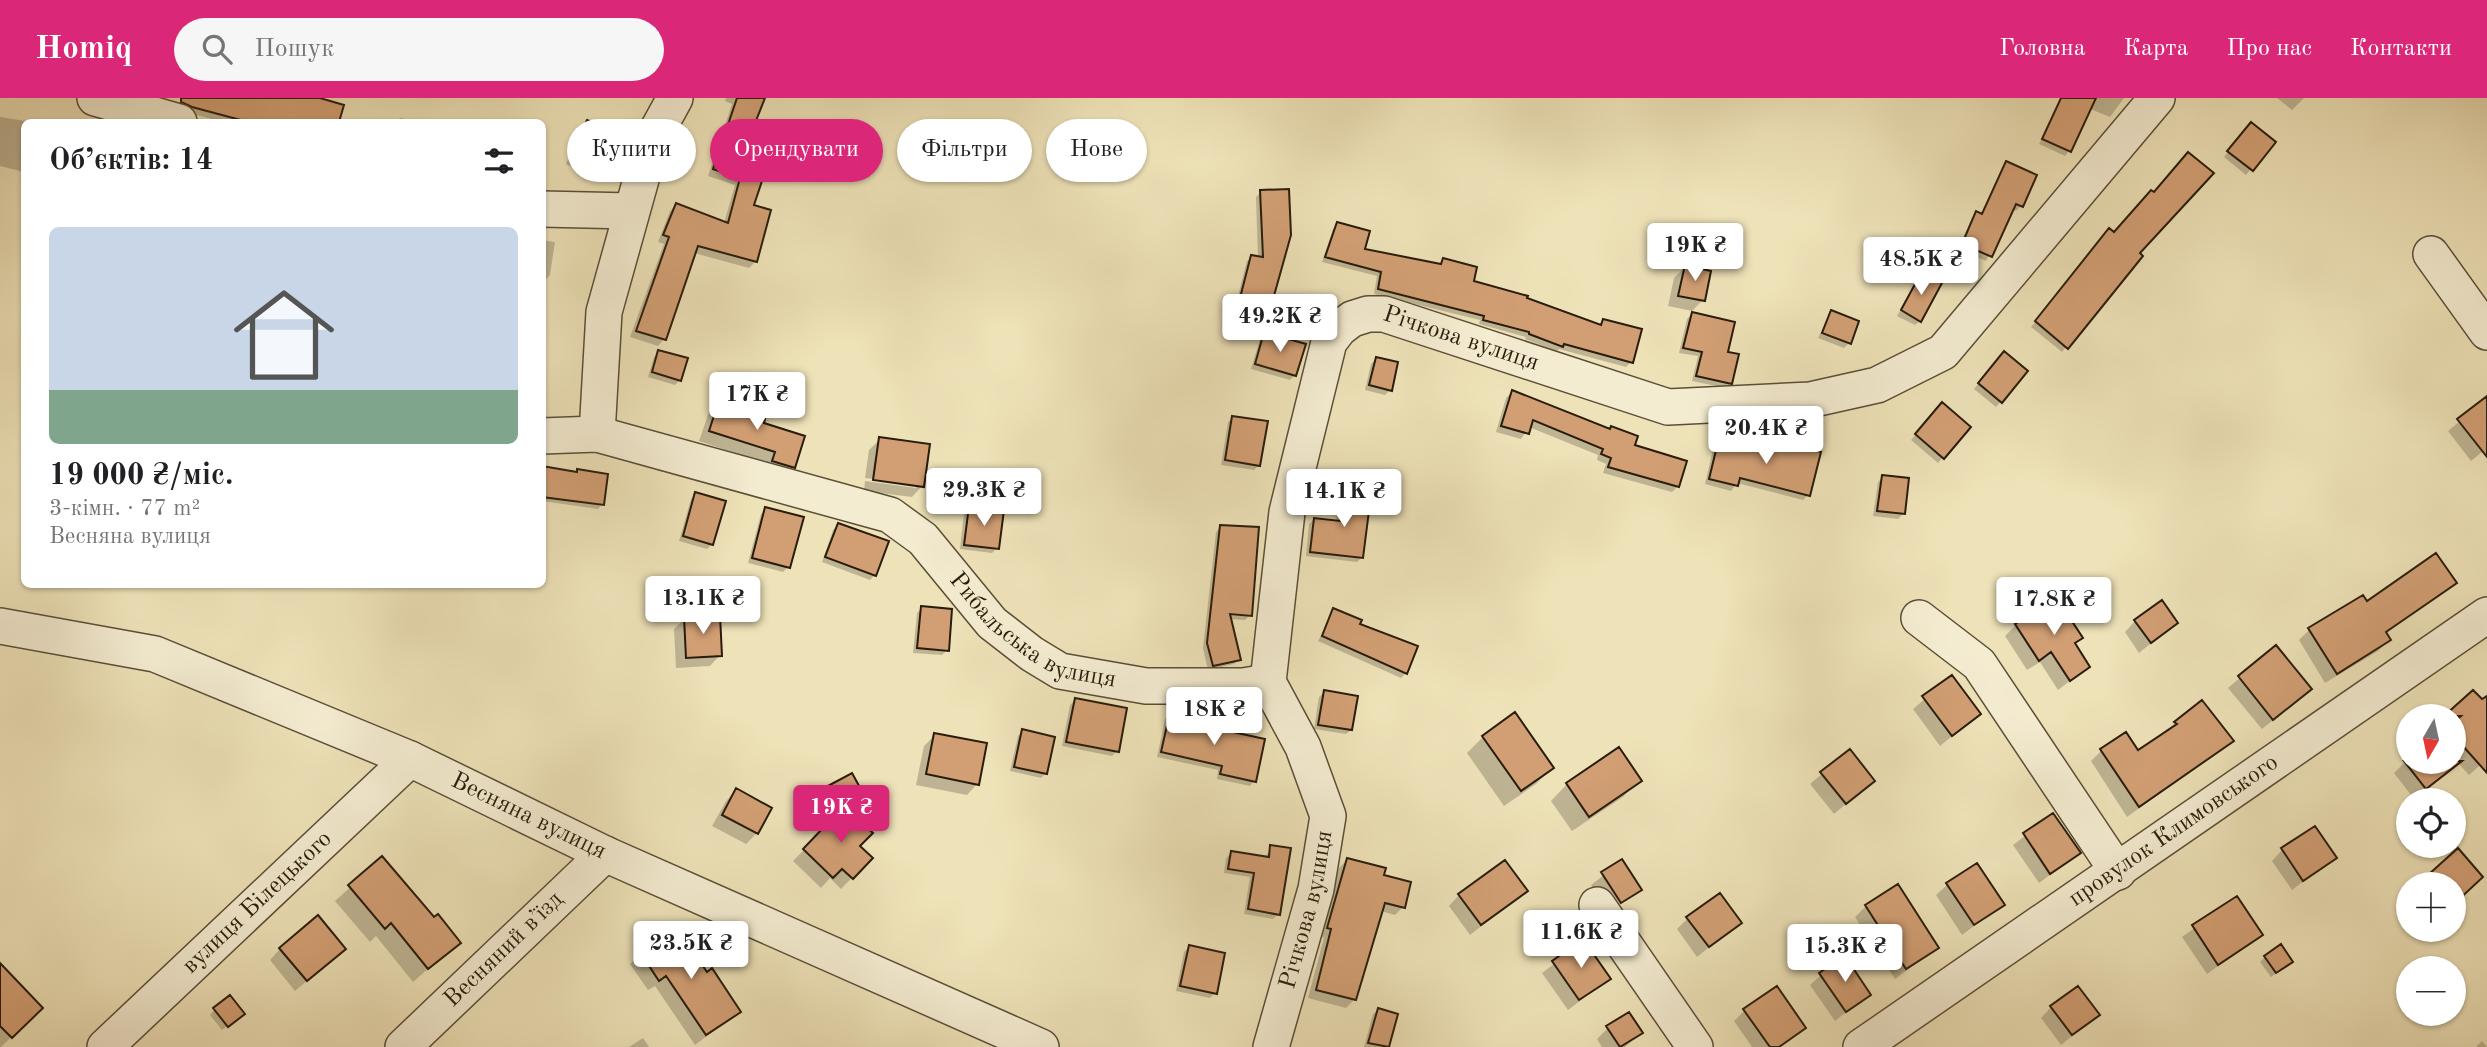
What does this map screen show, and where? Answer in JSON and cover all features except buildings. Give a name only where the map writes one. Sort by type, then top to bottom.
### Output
[{"type":"street","points":[[95,98],[168,119]]},
{"type":"street","points":[[597,434],[604,312],[652,140],[676,98]]},
{"type":"street","name":"Річкова вулиця","points":[[1271,1047],[1316,889],[1328,816],[1303,747],[1268,682],[1287,512],[1324,357],[1339,329],[1352,319],[1368,314],[1384,314],[1668,407],[1810,400],[1877,385],[1943,352],[2157,98]]},
{"type":"street","points":[[546,209],[631,211]]},
{"type":"street","points":[[2431,254],[2487,332]]},
{"type":"street","name":"Рибальська вулиця","points":[[546,436],[597,434],[890,515],[923,539],[992,623],[1032,654],[1060,671],[1146,686],[1243,686],[1268,682]]},
{"type":"street","name":"провулок Климовського","points":[[1861,1047],[2487,615]]},
{"type":"street","points":[[1919,618],[1979,664],[2118,872]]},
{"type":"street","name":"Весняна вулиця","points":[[1,627],[155,654],[410,759],[606,854],[1037,1046]]},
{"type":"street","name":"вулиця Білецького","points":[[105,1047],[410,759]]},
{"type":"street","name":"Весняний вʼїзд","points":[[403,1047],[606,854]]},
{"type":"street","points":[[1597,905],[1695,1047]]}]
